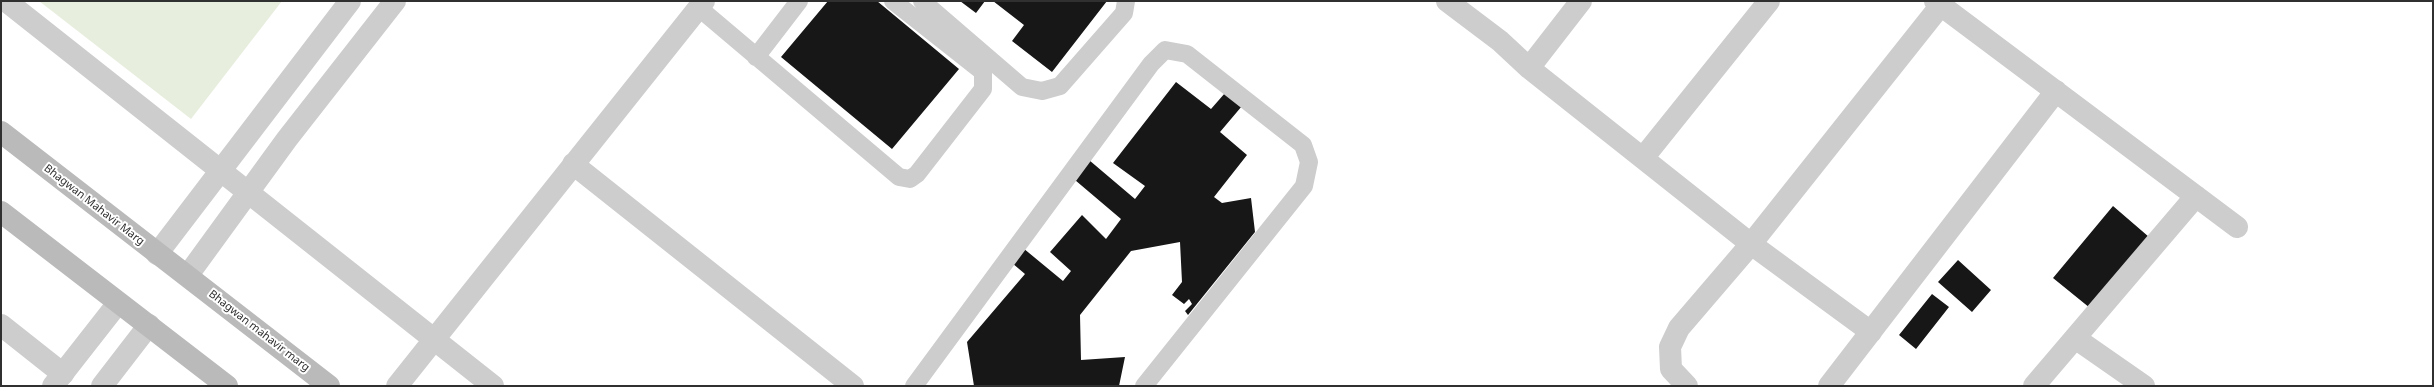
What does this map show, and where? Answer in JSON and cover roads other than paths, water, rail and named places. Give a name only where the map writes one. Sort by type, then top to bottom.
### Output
[{"type":"main road","name":"Bhagwan Mahavir Marg","points":[[1,132],[157,254],[188,275]]},
{"type":"main road","points":[[1,212],[227,386]]},
{"type":"main road","name":"Bhagwan mahavir marg","points":[[188,275],[329,386]]},
{"type":"street","points":[[6,1],[436,339],[493,386]]},
{"type":"street","points":[[157,254],[350,1]]},
{"type":"street","points":[[1446,1],[1500,41],[1529,68],[1751,244],[1871,332]]},
{"type":"street","points":[[1529,68],[1580,1]]},
{"type":"street","points":[[1643,158],[1769,1]]},
{"type":"street","points":[[188,275],[287,139],[390,2]]},
{"type":"street","points":[[1687,386],[1671,369],[1670,347],[1679,328],[1751,244],[1938,3],[2237,227]]},
{"type":"street","points":[[397,386],[436,339],[701,4]]},
{"type":"street","points":[[1829,386],[2056,91]]},
{"type":"street","points":[[573,164],[853,386]]},
{"type":"street","points":[[2034,386],[2196,196]]},
{"type":"street","points":[[1,325],[58,380],[118,303]]},
{"type":"street","points":[[102,386],[149,325]]},
{"type":"street","points":[[2075,338],[2144,386]]},
{"type":"lane","points":[[756,57],[799,1]]},
{"type":"lane","points":[[701,4],[756,57],[898,177],[910,179],[917,174],[983,88],[984,72],[892,1]]},
{"type":"lane","points":[[922,1],[1022,87],[1042,91],[1060,86],[1124,12],[1126,1]]},
{"type":"lane","points":[[920,384],[1146,70],[1165,50],[1187,54],[1303,145],[1309,162],[1304,186],[1144,386]]}]
